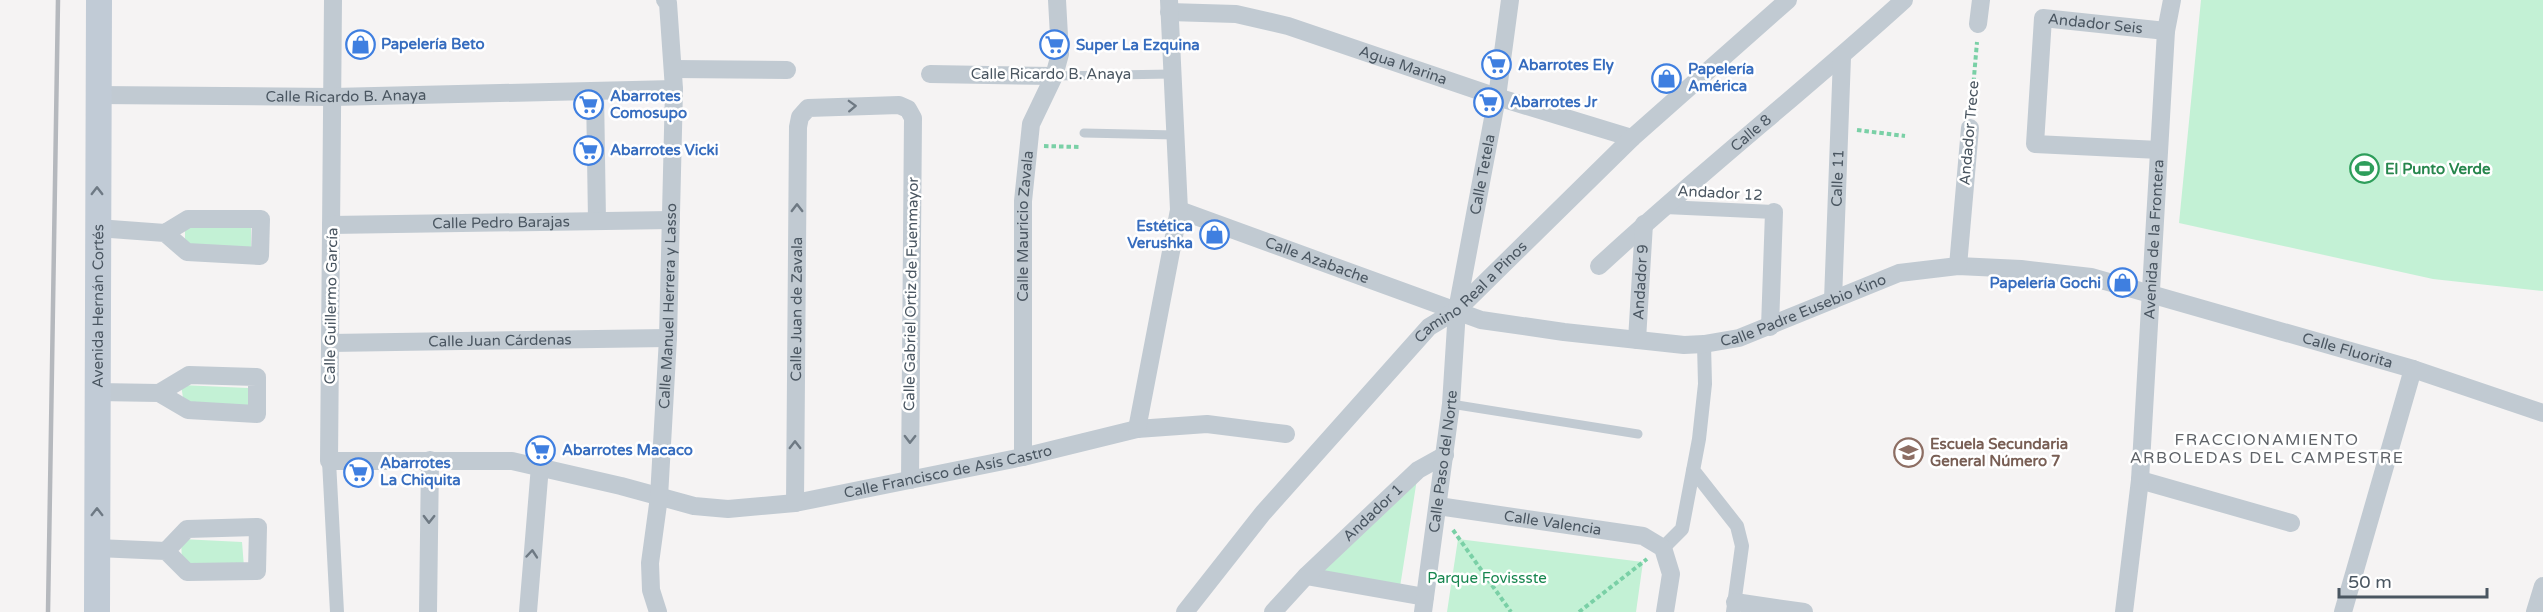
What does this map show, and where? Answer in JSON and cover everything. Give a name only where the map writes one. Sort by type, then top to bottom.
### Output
[{"type":"main road","name":"Avenida Hernán Cortés","points":[[97,612],[99,0]]},
{"type":"street","name":"Calle Guillermo García","points":[[333,0],[329,461],[337,612]]},
{"type":"street","name":"Calle Manuel Herrera y Lasso","points":[[658,612],[651,590],[650,563],[659,497],[668,338],[674,88],[668,3],[665,0]]},
{"type":"street","name":"Calle Mauricio Zavala","points":[[1023,458],[1023,201],[1031,124],[1054,76],[1060,54],[1057,0]]},
{"type":"street","name":"Calle Tetela","points":[[1456,310],[1497,97],[1510,0]]},
{"type":"street","name":"Camino Real a Pinos","points":[[1185,612],[1263,513],[1429,327],[1456,310],[1632,138],[1788,0]]},
{"type":"street","name":"Calle 8","points":[[1599,266],[1644,224],[1842,57],[1904,0]]},
{"type":"street","points":[[1978,24],[1981,0]]},
{"type":"street","name":"Avenida de la Frontera","points":[[2124,612],[2140,480],[2166,31],[2172,0]]},
{"type":"street","points":[[1137,429],[1179,210],[1169,6]]},
{"type":"street","name":"Agua Marina","points":[[1169,6],[1236,14],[1288,26],[1497,97],[1632,138]]},
{"type":"street","name":"Andador Seis","points":[[2159,150],[2035,144],[2043,18],[2166,31]]},
{"type":"street","name":"Calle 11","points":[[1833,300],[1842,57]]},
{"type":"street","points":[[673,69],[788,70]]},
{"type":"street","name":"Calle Ricardo B. Anaya","points":[[930,74],[1054,76]]},
{"type":"street","name":"Calle Ricardo B. Anaya","points":[[97,95],[333,97],[674,88]]},
{"type":"street","points":[[594,91],[597,221]]},
{"type":"street","name":"Calle Juan de Zavala","points":[[795,503],[798,127],[800,117],[808,108],[898,105],[908,109]]},
{"type":"street","name":"Calle Gabriel Ortiz de Fuenmayor","points":[[908,109],[913,118],[910,480]]},
{"type":"street","name":"Andador Trece","points":[[1958,266],[1970,128]]},
{"type":"street","name":"Andador 12","points":[[1665,207],[1774,212]]},
{"type":"street","name":"Calle Azabache","points":[[1179,210],[1456,310]]},
{"type":"street","points":[[1770,327],[1774,212]]},
{"type":"street","points":[[97,228],[165,233],[188,219],[261,219],[260,256],[187,252],[165,233]]},
{"type":"street","name":"Calle Pedro Barajas","points":[[332,225],[671,220]]},
{"type":"street","name":"Andador 9","points":[[1637,340],[1644,224]]},
{"type":"street","name":"Calle Padre Eusebio Kino","points":[[1456,310],[1481,320],[1637,340],[1704,344],[1739,338],[1770,327],[1899,273],[1958,266],[2021,269],[2091,277],[2150,293]]},
{"type":"street","name":"Calle Fluorita","points":[[2150,293],[2413,369],[2543,413]]},
{"type":"street","name":"Calle Paso del Norte","points":[[1424,604],[1451,404],[1456,310]]},
{"type":"street","name":"Calle Juan Cárdenas","points":[[330,343],[668,338]]},
{"type":"street","points":[[1665,612],[1671,574],[1663,548],[1682,529],[1705,384],[1704,344]]},
{"type":"street","points":[[2343,612],[2413,369]]},
{"type":"street","points":[[97,392],[159,393],[188,410],[257,414],[257,377],[189,375],[159,393]]},
{"type":"street","name":"Calle Francisco de Asís Castro","points":[[329,461],[512,461],[621,486],[693,506],[728,509],[795,503],[1023,458],[1137,429],[1207,424],[1286,434]]},
{"type":"street","name":"Andador 1","points":[[1273,612],[1306,576],[1418,470],[1444,455]]},
{"type":"street","points":[[428,612],[430,460]]},
{"type":"street","points":[[528,612],[540,466]]},
{"type":"street","points":[[1693,470],[1737,526],[1742,546],[1734,607],[1804,612]]},
{"type":"street","points":[[2140,480],[2291,523]]},
{"type":"street","name":"Calle Valencia","points":[[1438,506],[1643,536],[1663,548]]},
{"type":"street","points":[[97,548],[166,551],[187,572],[257,571],[258,527],[187,529],[166,551]]},
{"type":"street","points":[[1306,576],[1424,604]]},
{"type":"street","points":[[2535,612],[2543,586]]},
{"type":"lane","name":"Calle Ricardo B. Anaya","points":[[1054,76],[1172,74]]},
{"type":"lane","points":[[1084,133],[1176,135]]},
{"type":"lane","points":[[1451,404],[1638,434]]},
{"type":"path","name":"Andador Trece","points":[[1970,128],[1978,24]]},
{"type":"path","points":[[1838,128],[1905,136]]},
{"type":"path","points":[[1438,506],[1458,539],[1511,612]]},
{"type":"path","points":[[1579,612],[1663,548]]},
{"type":"green space","name":"El Punto Verde","points":[[2201,0],[2543,0],[2543,291],[2433,279],[2179,223]]},
{"type":"green space","points":[[185,226],[251,226],[251,253],[185,246]]},
{"type":"green space","points":[[181,385],[248,388],[248,408],[184,404]]},
{"type":"green space","points":[[1417,479],[1400,587],[1318,572]]},
{"type":"green space","points":[[181,539],[242,542],[244,567],[182,563]]},
{"type":"green space","name":"Parque Fovissste","points":[[1458,539],[1643,562],[1636,612],[1447,612]]},
{"type":"railway","points":[[48,612],[58,0]]},
{"type":"place","name":"Papelería Beto","points":[[360,44]]},
{"type":"place","name":"Super La Ezquina","points":[[1055,45]]},
{"type":"place","name":"Abarrotes Ely","points":[[1497,65]]},
{"type":"place","name":"Papelería América","points":[[1667,78]]},
{"type":"place","name":"Abarrotes Jr","points":[[1489,102]]},
{"type":"place","name":"Abarrotes Comosupo","points":[[589,105]]},
{"type":"place","name":"Abarrotes Vicki","points":[[589,150]]},
{"type":"place","name":"El Punto Verde","points":[[2364,169]]},
{"type":"place","name":"Estética Verushka","points":[[1214,235]]},
{"type":"place","name":"Papelería Gochi","points":[[2122,283]]},
{"type":"place","name":"Abarrotes Macaco","points":[[541,450]]},
{"type":"place","name":"Escuela Secundaria General Número 7","points":[[1909,453]]},
{"type":"place","name":"Abarrotes La Chiquita","points":[[359,472]]},
{"type":"district","name":"FRACCIONAMIENTO ARBOLEDAS DEL CAMPESTRE","points":[[2267,449]]}]
